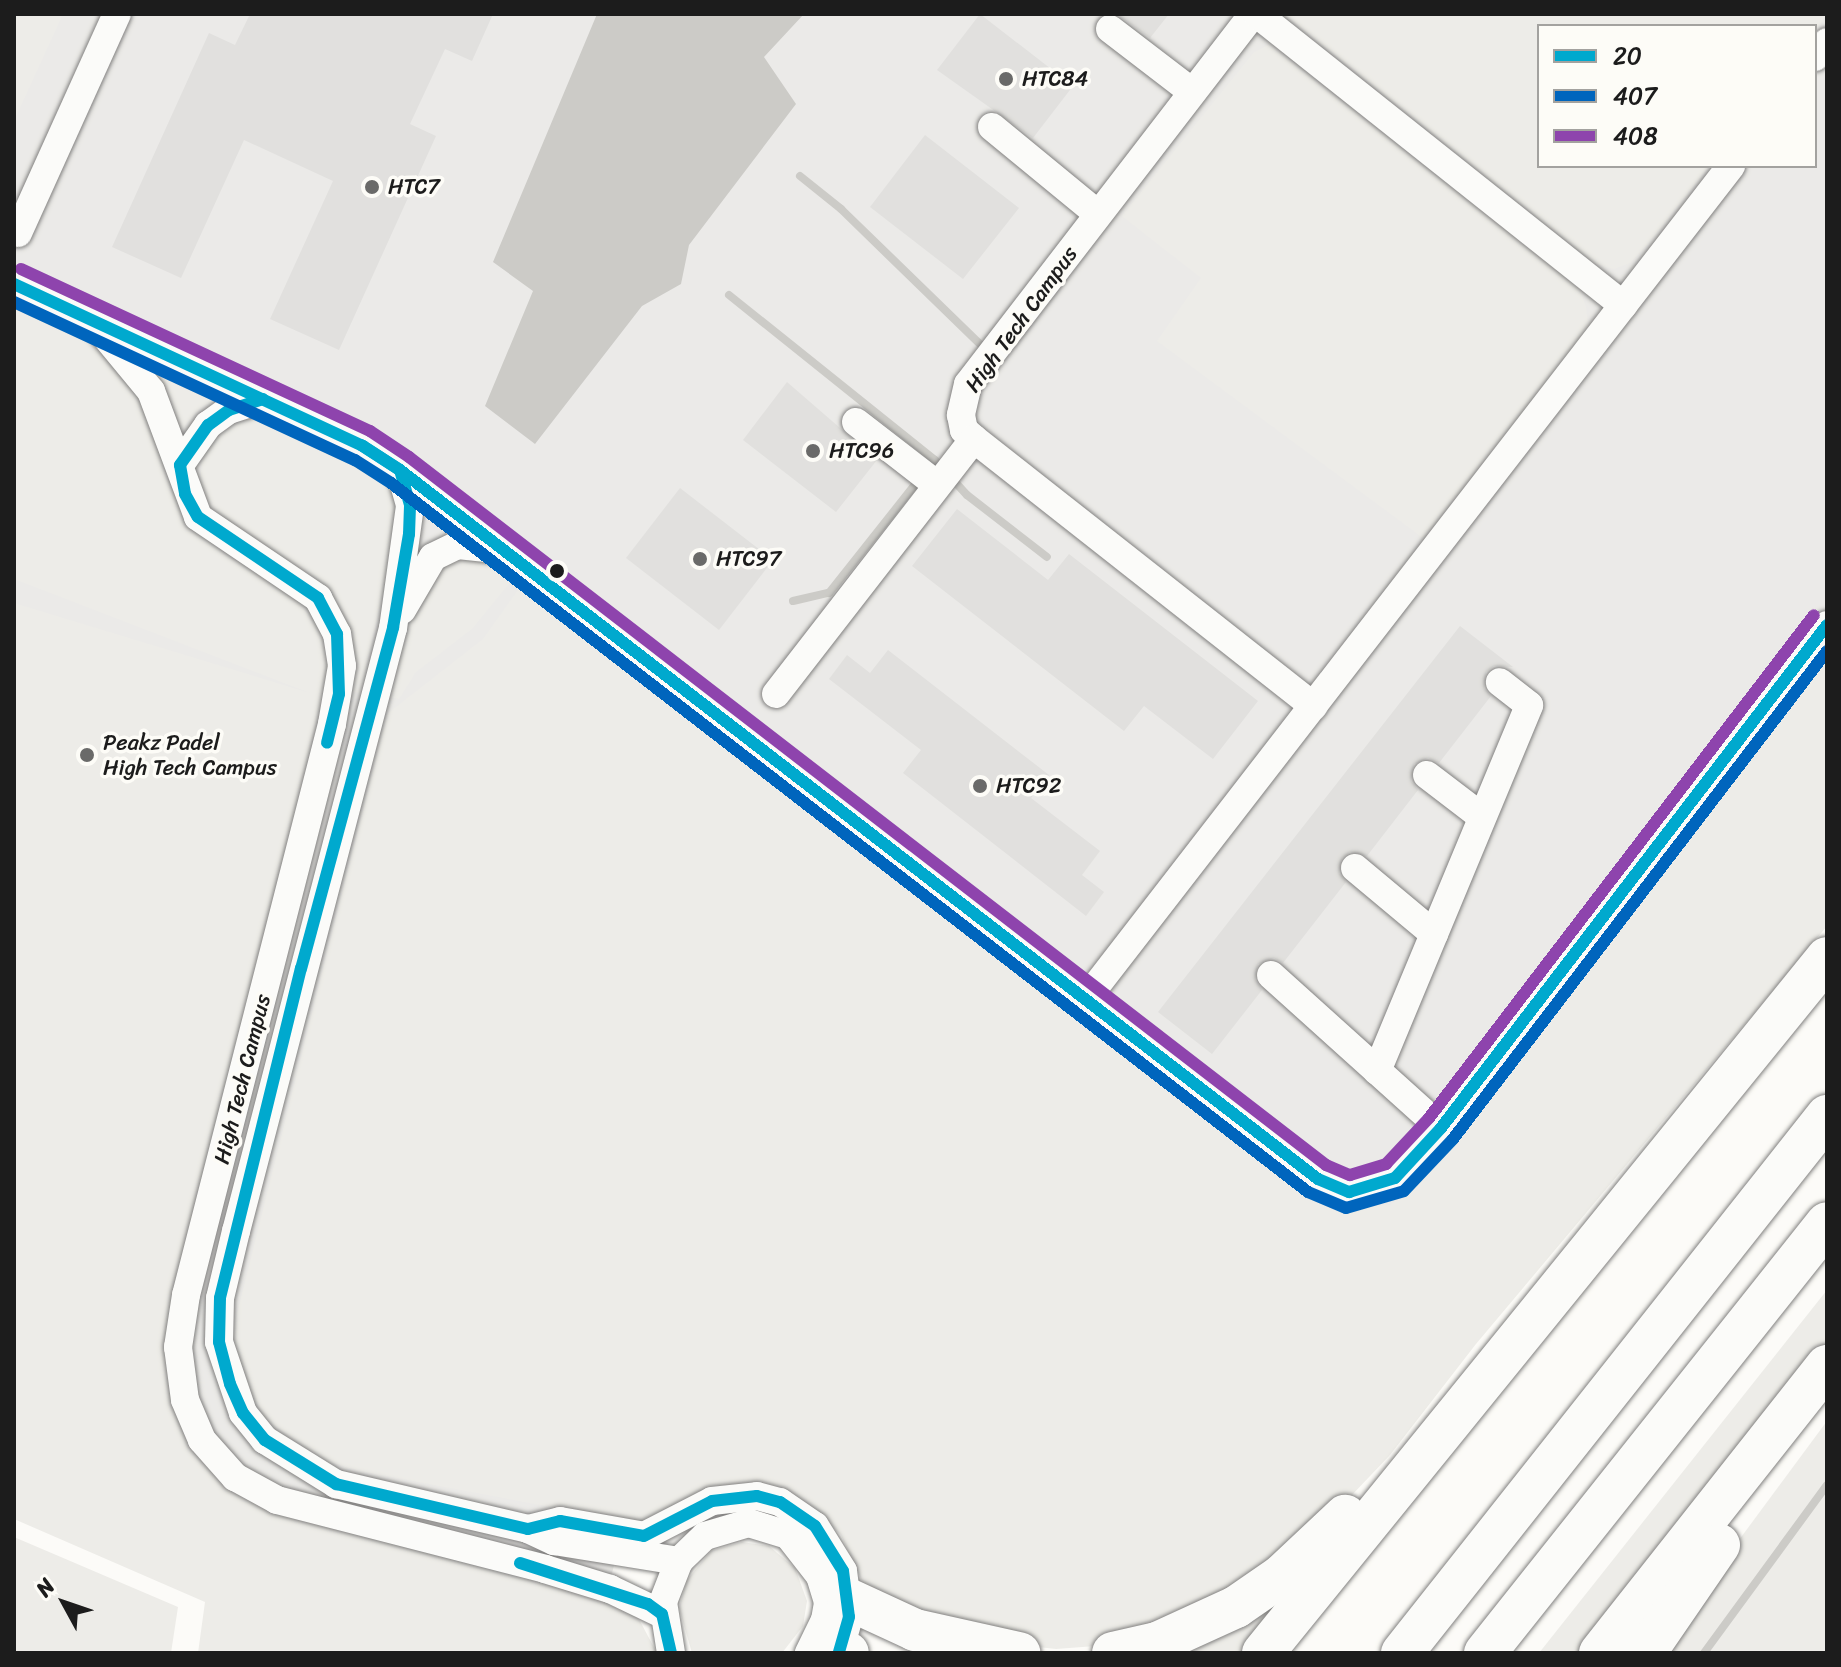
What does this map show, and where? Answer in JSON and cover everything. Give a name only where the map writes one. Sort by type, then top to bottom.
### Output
[{"type":"highway","points":[[1263,1653],[1827,958]]},
{"type":"highway","points":[[1402,1653],[1827,1116]]},
{"type":"highway","points":[[1485,1653],[1827,1223]]},
{"type":"highway","points":[[1113,1653],[1195,1628],[1281,1576],[1340,1521],[1479,1361],[1506,1350]]},
{"type":"highway","points":[[1600,1653],[1827,1368]]},
{"type":"highway","points":[[1645,1653],[1743,1514],[1827,1368]]},
{"type":"highway","points":[[837,1594],[915,1630],[1019,1653]]},
{"type":"street","points":[[18,233],[117,14]]},
{"type":"street","name":"High Tech Campus","points":[[974,439],[964,430],[961,415],[968,384],[1255,14],[1623,305]]},
{"type":"street","points":[[1110,29],[1192,92]]},
{"type":"street","points":[[992,127],[1098,214]]},
{"type":"street","points":[[1086,999],[1729,168]]},
{"type":"street","name":"High Tech Campus","points":[[14,284],[363,446],[400,470],[1332,1187],[1349,1192],[1395,1178],[1441,1128],[1827,625]]},
{"type":"street","name":"High Tech Campus","points":[[91,320],[151,391],[180,465],[185,494],[198,517],[318,598],[337,634],[342,666],[332,724],[186,1295],[178,1347],[185,1400],[202,1440],[235,1477],[277,1500],[545,1569],[610,1589],[662,1614]]},
{"type":"street","points":[[180,465],[208,425],[229,410],[263,399]]},
{"type":"street","points":[[856,422],[936,484]]},
{"type":"street","points":[[776,694],[936,484],[974,439],[1313,706]]},
{"type":"street","name":"High Tech Campus","points":[[400,470],[410,506],[393,628],[223,1284],[219,1342],[243,1413],[265,1440],[336,1484],[528,1529],[554,1541],[679,1561]]},
{"type":"street","points":[[393,628],[433,557],[458,545],[503,550]]},
{"type":"street","points":[[1377,1071],[1529,705],[1500,682]]},
{"type":"street","points":[[1427,775],[1482,817]]},
{"type":"street","points":[[1355,868],[1434,934]]},
{"type":"street","points":[[1271,975],[1441,1128]]},
{"type":"street","name":"High Tech Campus","points":[[528,1529],[560,1521],[644,1536],[669,1526],[712,1501],[757,1496],[798,1511],[831,1545],[837,1594]]},
{"type":"street","points":[[671,1653],[662,1614],[666,1588],[679,1561],[720,1528],[749,1523],[770,1525],[802,1548],[837,1594],[834,1653]]},
{"type":"shaded area","points":[[14,14],[1827,14],[1827,784],[1249,1516],[655,1402],[592,1653],[14,1442]]},
{"type":"shaded area","points":[[14,14],[63,14],[14,121]]},
{"type":"shaded area","points":[[597,14],[804,14],[764,57],[796,104],[689,245],[681,284],[642,306],[535,444],[485,406],[533,291],[493,262]]},
{"type":"shaded area","points":[[1284,14],[1827,14],[1817,28],[1817,24],[1537,24],[1537,168],[1707,168],[1630,263],[1614,269],[1596,264]]},
{"type":"shaded area","points":[[1269,45],[1579,287],[1586,307],[1589,331],[1423,538],[1157,341],[1201,278],[1122,216],[1254,52]]},
{"type":"shaded area","points":[[14,298],[87,338],[127,382],[157,433],[165,475],[183,519],[226,556],[284,585],[315,623],[331,662],[168,1341],[223,1481],[263,1509],[633,1608],[657,1653],[198,1653],[205,1602],[14,1519],[14,603],[310,693],[14,579]]},
{"type":"shaded area","points":[[142,359],[223,394],[199,409],[181,430]]},
{"type":"shaded area","points":[[250,414],[286,422],[376,468],[393,486],[401,509],[360,694],[347,689],[323,586],[216,515],[200,496],[202,450],[212,436]]},
{"type":"shaded area","points":[[462,557],[499,561],[517,574],[472,629],[416,672],[399,699],[390,697],[418,591],[433,571]]},
{"type":"shaded area","points":[[526,579],[1319,1197],[1344,1208],[1390,1205],[1416,1184],[1827,659],[1827,926],[1476,1344],[1390,1455],[1332,1516],[1277,1570],[1122,1644],[1056,1649],[1011,1644],[866,1590],[841,1535],[806,1503],[758,1489],[654,1523],[630,1522],[360,1471],[323,1460],[266,1419],[233,1360],[232,1334],[387,714],[483,639]]},
{"type":"shaded area","points":[[1827,1290],[1827,1343],[1581,1653],[1539,1653]]},
{"type":"shaded area","points":[[1827,1421],[1827,1653],[1659,1653],[1702,1590]]},
{"type":"shaded area","points":[[14,1537],[178,1607],[171,1653],[14,1653]]},
{"type":"shaded area","points":[[742,1542],[769,1546],[795,1568],[807,1601],[803,1626],[782,1653],[692,1653],[679,1608],[687,1580],[711,1551]]},
{"type":"shaded area","points":[[1290,1585],[1259,1653],[1160,1653]]},
{"type":"building","name":"HTC7","points":[[250,14],[493,14],[472,61],[445,49],[410,124],[436,136],[339,350],[270,319],[333,181],[244,140],[181,278],[112,247],[209,33],[235,45]]},
{"type":"building","name":"HTC84","points":[[980,14],[1073,86],[1033,138],[937,70]]},
{"type":"building","points":[[1117,14],[1169,14],[1150,38]]},
{"type":"building","points":[[925,135],[1019,208],[963,279],[870,207]]},
{"type":"building","name":"HTC96","points":[[787,382],[877,460],[836,512],[743,440]]},
{"type":"building","name":"HTC97","points":[[680,488],[773,560],[719,630],[626,558]]},
{"type":"building","points":[[957,509],[1048,580],[1069,554],[1258,701],[1213,759],[1144,706],[1124,731],[912,566]]},
{"type":"building","points":[[1460,626],[1513,667],[1494,666],[1486,672],[1484,688],[1491,696],[1439,763],[1428,758],[1414,764],[1411,781],[1418,790],[1367,856],[1350,852],[1342,858],[1339,873],[1346,882],[1283,963],[1274,958],[1258,964],[1255,979],[1262,990],[1212,1054],[1158,1012]]},
{"type":"building","name":"HTC92","points":[[888,650],[1049,775],[1031,798],[1100,851],[1082,875],[1104,892],[1086,916],[903,773],[921,750],[829,679],[847,655],[870,673]]},
{"type":"waterway","points":[[800,176],[841,209],[981,345]]},
{"type":"waterway","points":[[729,295],[935,460],[967,495],[1047,557]]},
{"type":"waterway","points":[[793,601],[829,593],[920,478]]},
{"type":"waterway","points":[[1704,1653],[1827,1485]]},
{"type":"transit line","name":"408","points":[[21,269],[370,431],[409,457],[1326,1165],[1350,1175],[1386,1164],[1429,1118],[1814,615]]},
{"type":"transit line","name":"20","points":[[14,284],[363,446],[400,470],[1318,1179],[1349,1192],[1395,1178],[1441,1128],[1827,625]]},
{"type":"transit line","name":"407","points":[[14,302],[355,460],[391,483],[1308,1192],[1346,1208],[1404,1191],[1453,1139],[1827,651]]},
{"type":"transit line","name":"20","points":[[263,399],[229,410],[208,425],[180,465],[185,494],[198,517],[318,598],[337,634],[339,694],[327,743]]},
{"type":"transit line","name":"20","points":[[361,445],[400,470],[410,506],[409,534],[393,628],[301,968],[220,1298],[219,1342],[230,1384],[243,1413],[265,1440],[336,1484],[528,1529],[560,1521],[644,1536],[712,1501],[757,1496],[780,1502],[815,1526],[843,1571],[849,1617],[839,1653]]},
{"type":"transit line","name":"20","points":[[520,1563],[648,1604],[662,1614],[671,1653]]},
{"type":"place","name":"HTC84","points":[[1006,79]]},
{"type":"place","name":"HTC7","points":[[372,187]]},
{"type":"place","name":"HTC96","points":[[813,451]]},
{"type":"place","name":"HTC97","points":[[700,559]]},
{"type":"place","name":"Peakz Padel High Tech Campus","points":[[87,755]]},
{"type":"place","name":"HTC92","points":[[980,786]]}]
